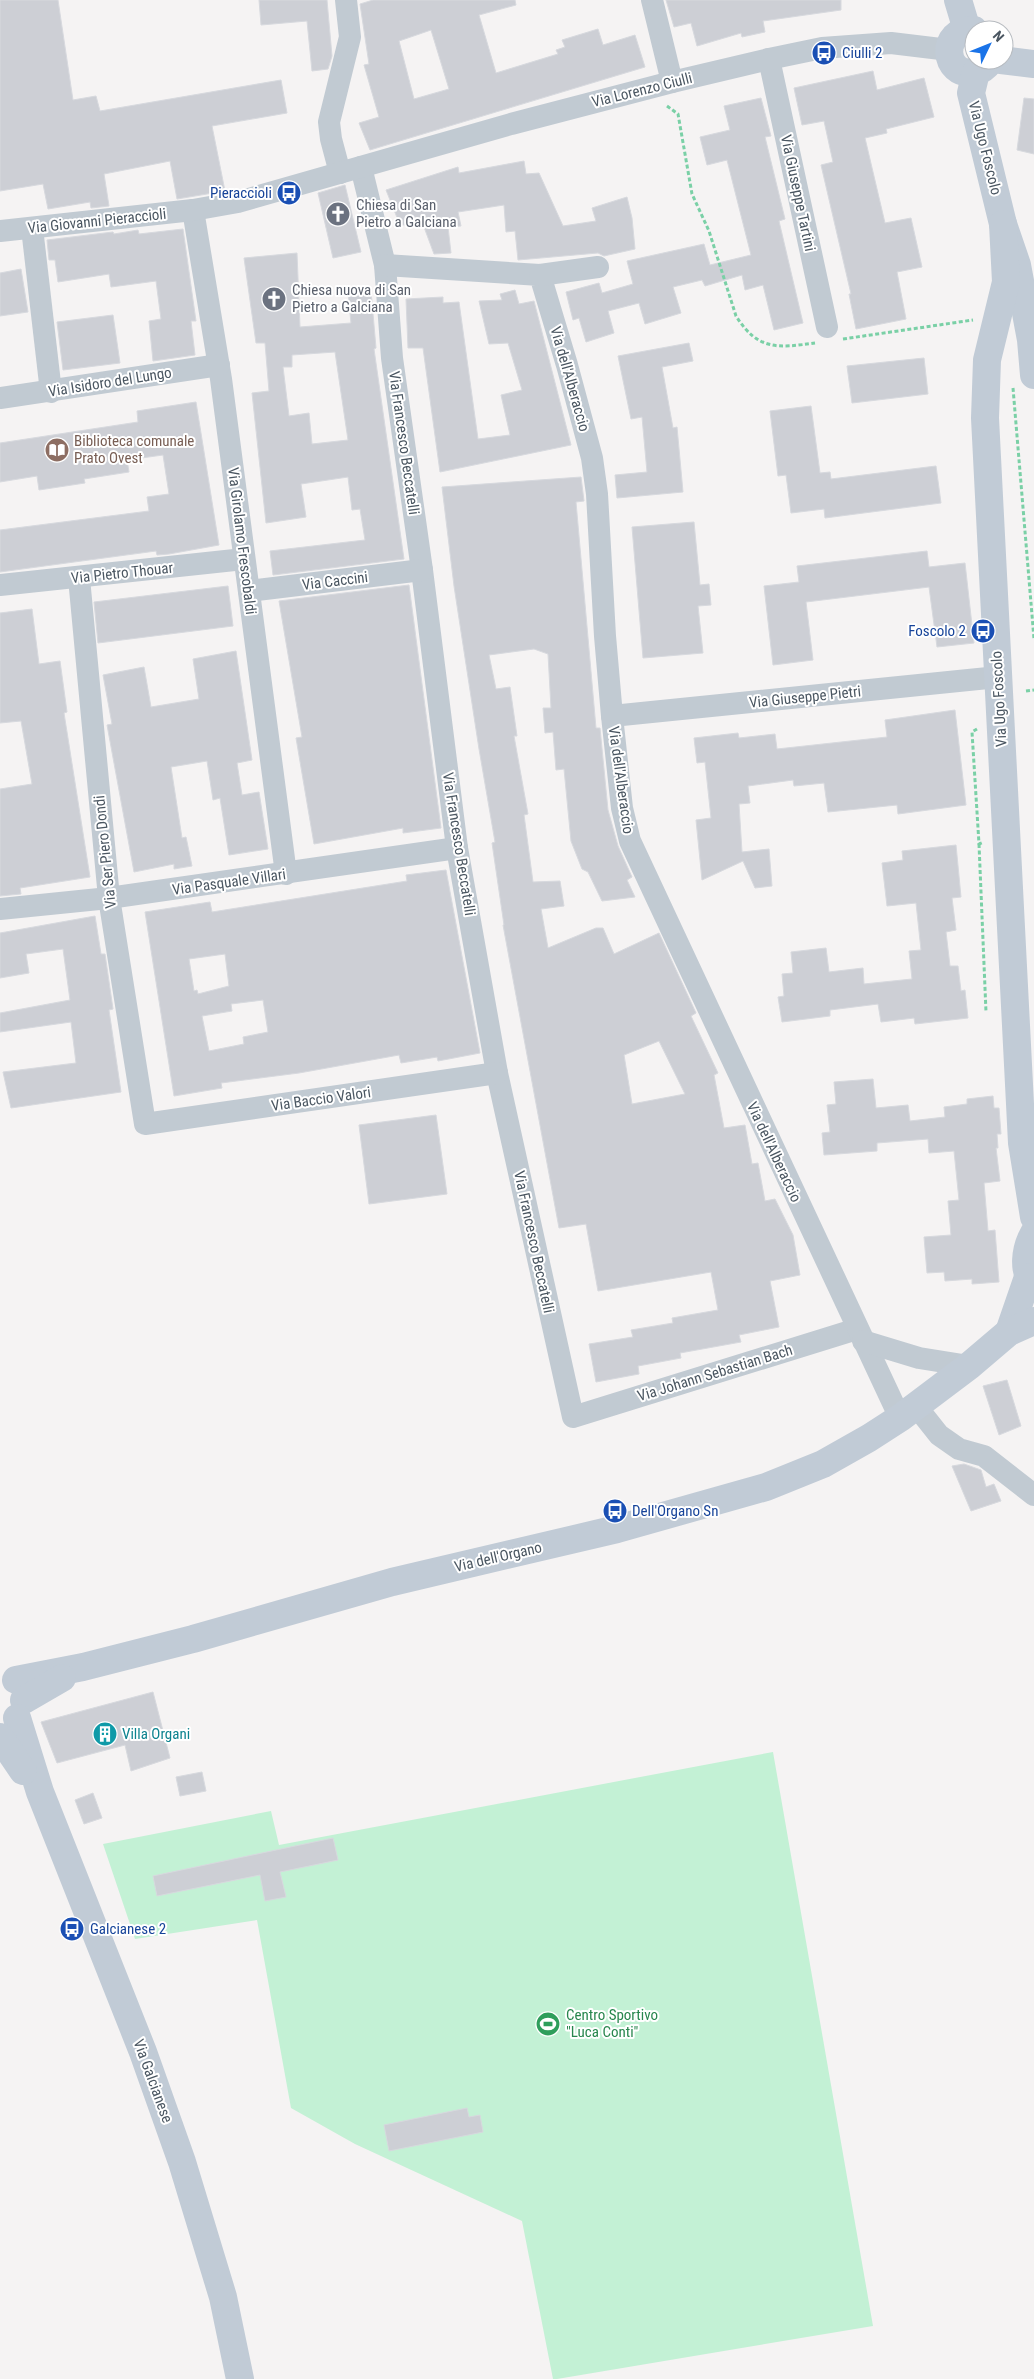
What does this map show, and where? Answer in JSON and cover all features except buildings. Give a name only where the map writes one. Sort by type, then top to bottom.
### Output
[{"type":"street","name":"Via Francesco Beccatelli","points":[[346,0],[350,38],[329,122],[331,139],[350,170],[385,265],[392,358],[422,570],[457,848],[497,1073],[573,1417]]},
{"type":"street","points":[[652,0],[672,82]]},
{"type":"street","points":[[958,0],[966,20]]},
{"type":"street","points":[[964,33],[954,37],[949,50],[952,63],[963,71],[967,70]]},
{"type":"street","name":"Via Lorenzo Ciulli","points":[[193,210],[259,197],[510,124],[769,59],[822,48],[891,43],[934,46],[949,50]]},
{"type":"street","name":"Via Giuseppe Tartini","points":[[769,59],[829,336]]},
{"type":"street","points":[[1014,62],[1034,64]]},
{"type":"street","name":"Via Ugo Foscolo","points":[[981,70],[971,93],[1003,224],[1018,265],[1025,299],[1023,381]]},
{"type":"street","name":"Via Giovanni Pieraccioli","points":[[0,231],[193,210]]},
{"type":"street","name":"Via Girolamo Frescobaldi","points":[[193,210],[219,365],[286,874]]},
{"type":"street","name":"Via Ugo Foscolo","points":[[1003,224],[1006,282],[987,360],[985,377],[1022,1143],[1030,1178],[1034,1217]]},
{"type":"street","points":[[32,228],[51,392]]},
{"type":"street","points":[[385,265],[540,275],[598,267]]},
{"type":"street","name":"Via dell'Alberaccio","points":[[540,275],[568,365],[592,458],[597,494],[605,636],[612,716],[625,826],[636,858],[860,1335],[908,1412],[959,1449],[984,1456],[1034,1495]]},
{"type":"street","name":"Via Isidoro del Lungo","points":[[0,398],[51,392],[219,365]]},
{"type":"street","name":"Via Pietro Thouar","points":[[0,585],[244,559]]},
{"type":"street","name":"Via Caccini","points":[[249,592],[422,570]]},
{"type":"street","name":"Via Ser Piero Dondi","points":[[79,578],[109,898],[145,1124]]},
{"type":"street","name":"Via Giuseppe Pietri","points":[[612,716],[998,677]]},
{"type":"street","name":"Via Pasquale Villari","points":[[0,908],[109,898],[457,848]]},
{"type":"street","name":"Via Baccio Valori","points":[[145,1124],[497,1073]]},
{"type":"street","points":[[1009,1332],[1031,1282],[1026,1257],[1034,1233]]},
{"type":"street","points":[[908,1412],[969,1366],[1009,1332],[1034,1321]]},
{"type":"street","points":[[860,1335],[919,1358],[969,1366]]},
{"type":"street","name":"Via Johann Sebastian Bach","points":[[573,1417],[860,1335]]},
{"type":"street","name":"Via dell'Organo","points":[[10,1705],[83,1667],[193,1640],[392,1582],[617,1529],[766,1487],[823,1464],[908,1412]]},
{"type":"street","name":"Via Galcianese","points":[[10,1705],[10,1754],[40,1792],[143,2052],[198,2208],[223,2297],[240,2379]]},
{"type":"path","points":[[666,105],[678,114],[692,194],[709,231],[736,316],[755,338],[771,346],[781,348],[829,336],[980,320]]},
{"type":"path","points":[[1023,381],[1034,639]]},
{"type":"path","points":[[1026,691],[1034,690]]},
{"type":"path","points":[[979,844],[986,1012]]},
{"type":"green space","name":"Centro Sportivo \"Luca Conti\"","points":[[773,1752],[873,2326],[557,2379],[553,2379],[522,2221],[355,2144],[291,2108],[257,1920],[135,1939],[103,1844],[271,1811],[279,1845]]},
{"type":"place","name":"Ciulli 2","points":[[824,53]]},
{"type":"place","name":"Pieraccioli","points":[[289,193]]},
{"type":"place","name":"Chiesa di San Pietro a Galciana","points":[[338,214]]},
{"type":"place","name":"Chiesa nuova di San Pietro a Galciana","points":[[274,299]]},
{"type":"place","name":"Biblioteca comunale Prato Ovest","points":[[57,450]]},
{"type":"place","name":"Foscolo 2","points":[[983,631]]},
{"type":"place","name":"Dell'Organo Sn","points":[[615,1511]]},
{"type":"place","name":"Villa Organi","points":[[105,1734]]},
{"type":"place","name":"Galcianese 2","points":[[72,1929]]},
{"type":"place","name":"Centro Sportivo \"Luca Conti\"","points":[[548,2024]]}]
